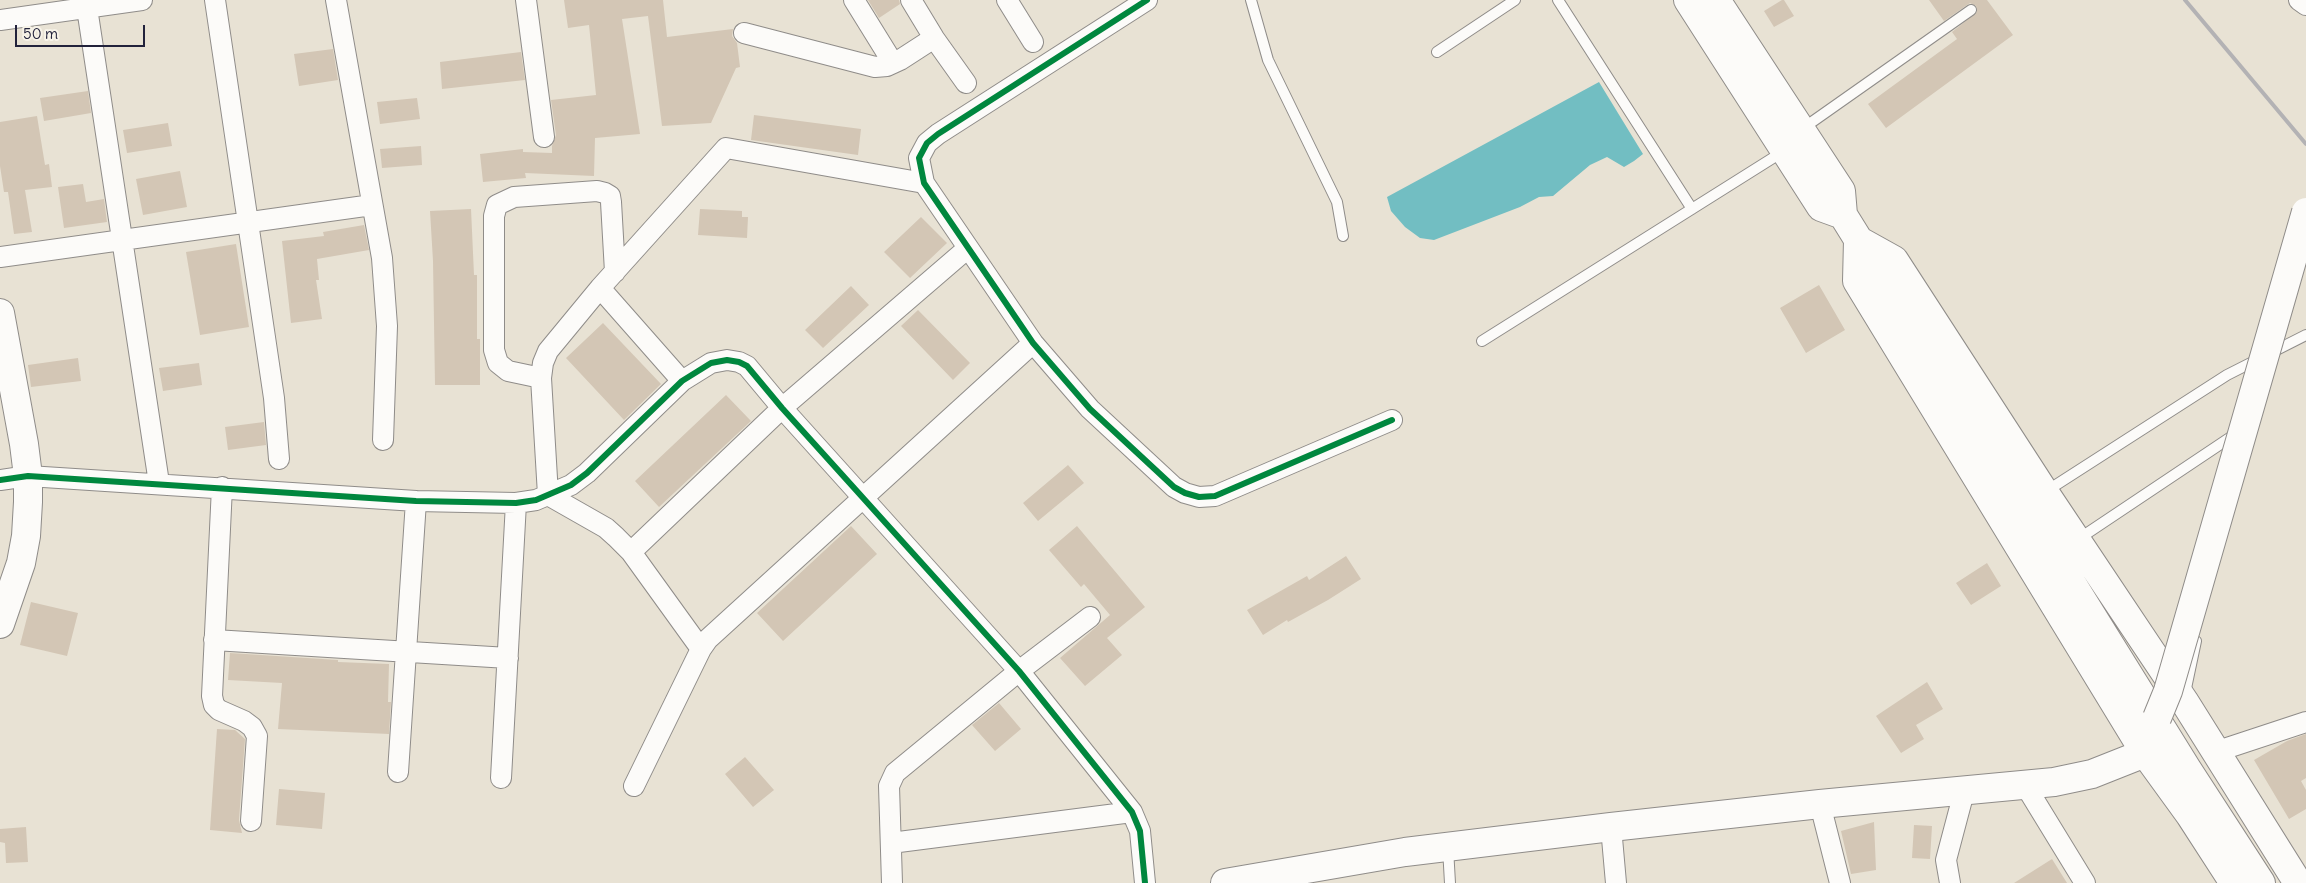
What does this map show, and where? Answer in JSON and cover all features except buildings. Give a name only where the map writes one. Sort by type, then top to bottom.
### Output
[{"type":"main road","points":[[1688,0],[1793,140]]},
{"type":"main road","points":[[1716,0],[1793,140],[1821,206],[1843,215],[2261,883]]},
{"type":"main road","points":[[2157,718],[2168,691],[2306,212]]},
{"type":"main road","points":[[1858,240],[1894,260],[2044,493],[2299,876]]},
{"type":"main road","points":[[1858,240],[1857,281],[2145,754],[2190,815],[2234,883]]},
{"type":"main road","points":[[0,313],[3,354],[28,476],[26,536],[21,563],[0,624]]},
{"type":"main road","points":[[1225,883],[1406,852],[1820,804],[1964,792],[2054,782],[2092,774],[2145,754]]},
{"type":"street","points":[[0,20],[142,0]]},
{"type":"street","points":[[215,0],[274,398],[279,458]]},
{"type":"street","points":[[336,0],[382,258],[387,326],[383,440]]},
{"type":"street","points":[[526,0],[544,137]]},
{"type":"street","points":[[854,0],[894,63]]},
{"type":"street","points":[[911,0],[934,38],[966,83]]},
{"type":"street","points":[[1007,0],[1033,42]]},
{"type":"street","points":[[1147,0],[938,134],[927,144],[919,158],[924,183],[1033,343],[1090,409],[1174,487],[1185,493],[1199,497],[1215,496],[1392,420]]},
{"type":"street","points":[[2299,0],[2306,4]]},
{"type":"street","points":[[87,8],[159,484]]},
{"type":"street","points":[[744,33],[875,67],[894,63],[934,38]]},
{"type":"street","points":[[548,495],[541,378],[543,363],[548,351],[600,288],[726,148],[924,183]]},
{"type":"street","points":[[541,378],[508,371],[498,363],[494,350],[494,216],[497,205],[514,197],[597,191],[605,193],[610,196],[611,202],[615,272]]},
{"type":"street","points":[[0,256],[372,205]]},
{"type":"street","points":[[631,552],[782,408],[968,248]]},
{"type":"street","points":[[600,288],[682,381]]},
{"type":"street","points":[[634,786],[701,649],[720,628],[862,497],[1033,343]]},
{"type":"street","points":[[0,480],[28,476],[416,501],[516,503],[536,500],[571,485],[588,473],[682,381],[710,363],[727,360],[739,362],[747,366],[782,408],[1019,671],[1132,812],[1140,831],[1145,883]]},
{"type":"street","points":[[222,488],[212,696],[214,705],[231,717],[244,721],[252,727],[257,736],[251,821]]},
{"type":"street","points":[[548,495],[606,528],[631,552],[701,649]]},
{"type":"street","points":[[398,772],[416,501]]},
{"type":"street","points":[[501,778],[516,503]]},
{"type":"street","points":[[892,876],[889,786],[895,773],[1019,671],[1090,617]]},
{"type":"street","points":[[214,640],[508,658]]},
{"type":"street","points":[[2215,752],[2306,722]]},
{"type":"street","points":[[2026,785],[2085,883]]},
{"type":"street","points":[[1950,883],[1946,860],[1964,792]]},
{"type":"street","points":[[1820,804],[1840,883]]},
{"type":"street","points":[[891,844],[1132,812]]},
{"type":"street","points":[[1612,827],[1616,883]]},
{"type":"lane","points":[[1251,0],[1268,60],[1337,202],[1343,236]]},
{"type":"lane","points":[[1437,52],[1515,0]]},
{"type":"lane","points":[[1558,0],[1692,209]]},
{"type":"lane","points":[[1482,341],[1692,209],[1793,140],[1971,10]]},
{"type":"lane","points":[[2044,493],[2227,374],[2306,335]]},
{"type":"lane","points":[[2201,615],[2252,361]]},
{"type":"lane","points":[[2076,540],[2238,432]]},
{"type":"lane","points":[[2184,701],[2197,634]]},
{"type":"lane","points":[[1448,847],[1450,883]]},
{"type":"water","points":[[1599,82],[1643,154],[1634,161],[1624,167],[1607,157],[1590,165],[1553,196],[1539,197],[1520,207],[1434,240],[1420,238],[1405,227],[1391,211],[1387,197]]},
{"type":"railway","points":[[2185,0],[2306,144]]},
{"type":"cycle path","points":[[1147,0],[938,134],[927,143],[919,158],[924,183],[1033,343],[1090,409],[1174,487],[1185,493],[1199,497],[1215,496],[1392,420]]},
{"type":"cycle path","points":[[0,480],[28,476],[416,501],[516,503],[536,500],[571,485],[587,473],[682,381],[711,363],[727,360],[739,362],[747,366],[782,408],[1019,671],[1132,812],[1140,831],[1145,883]]}]
